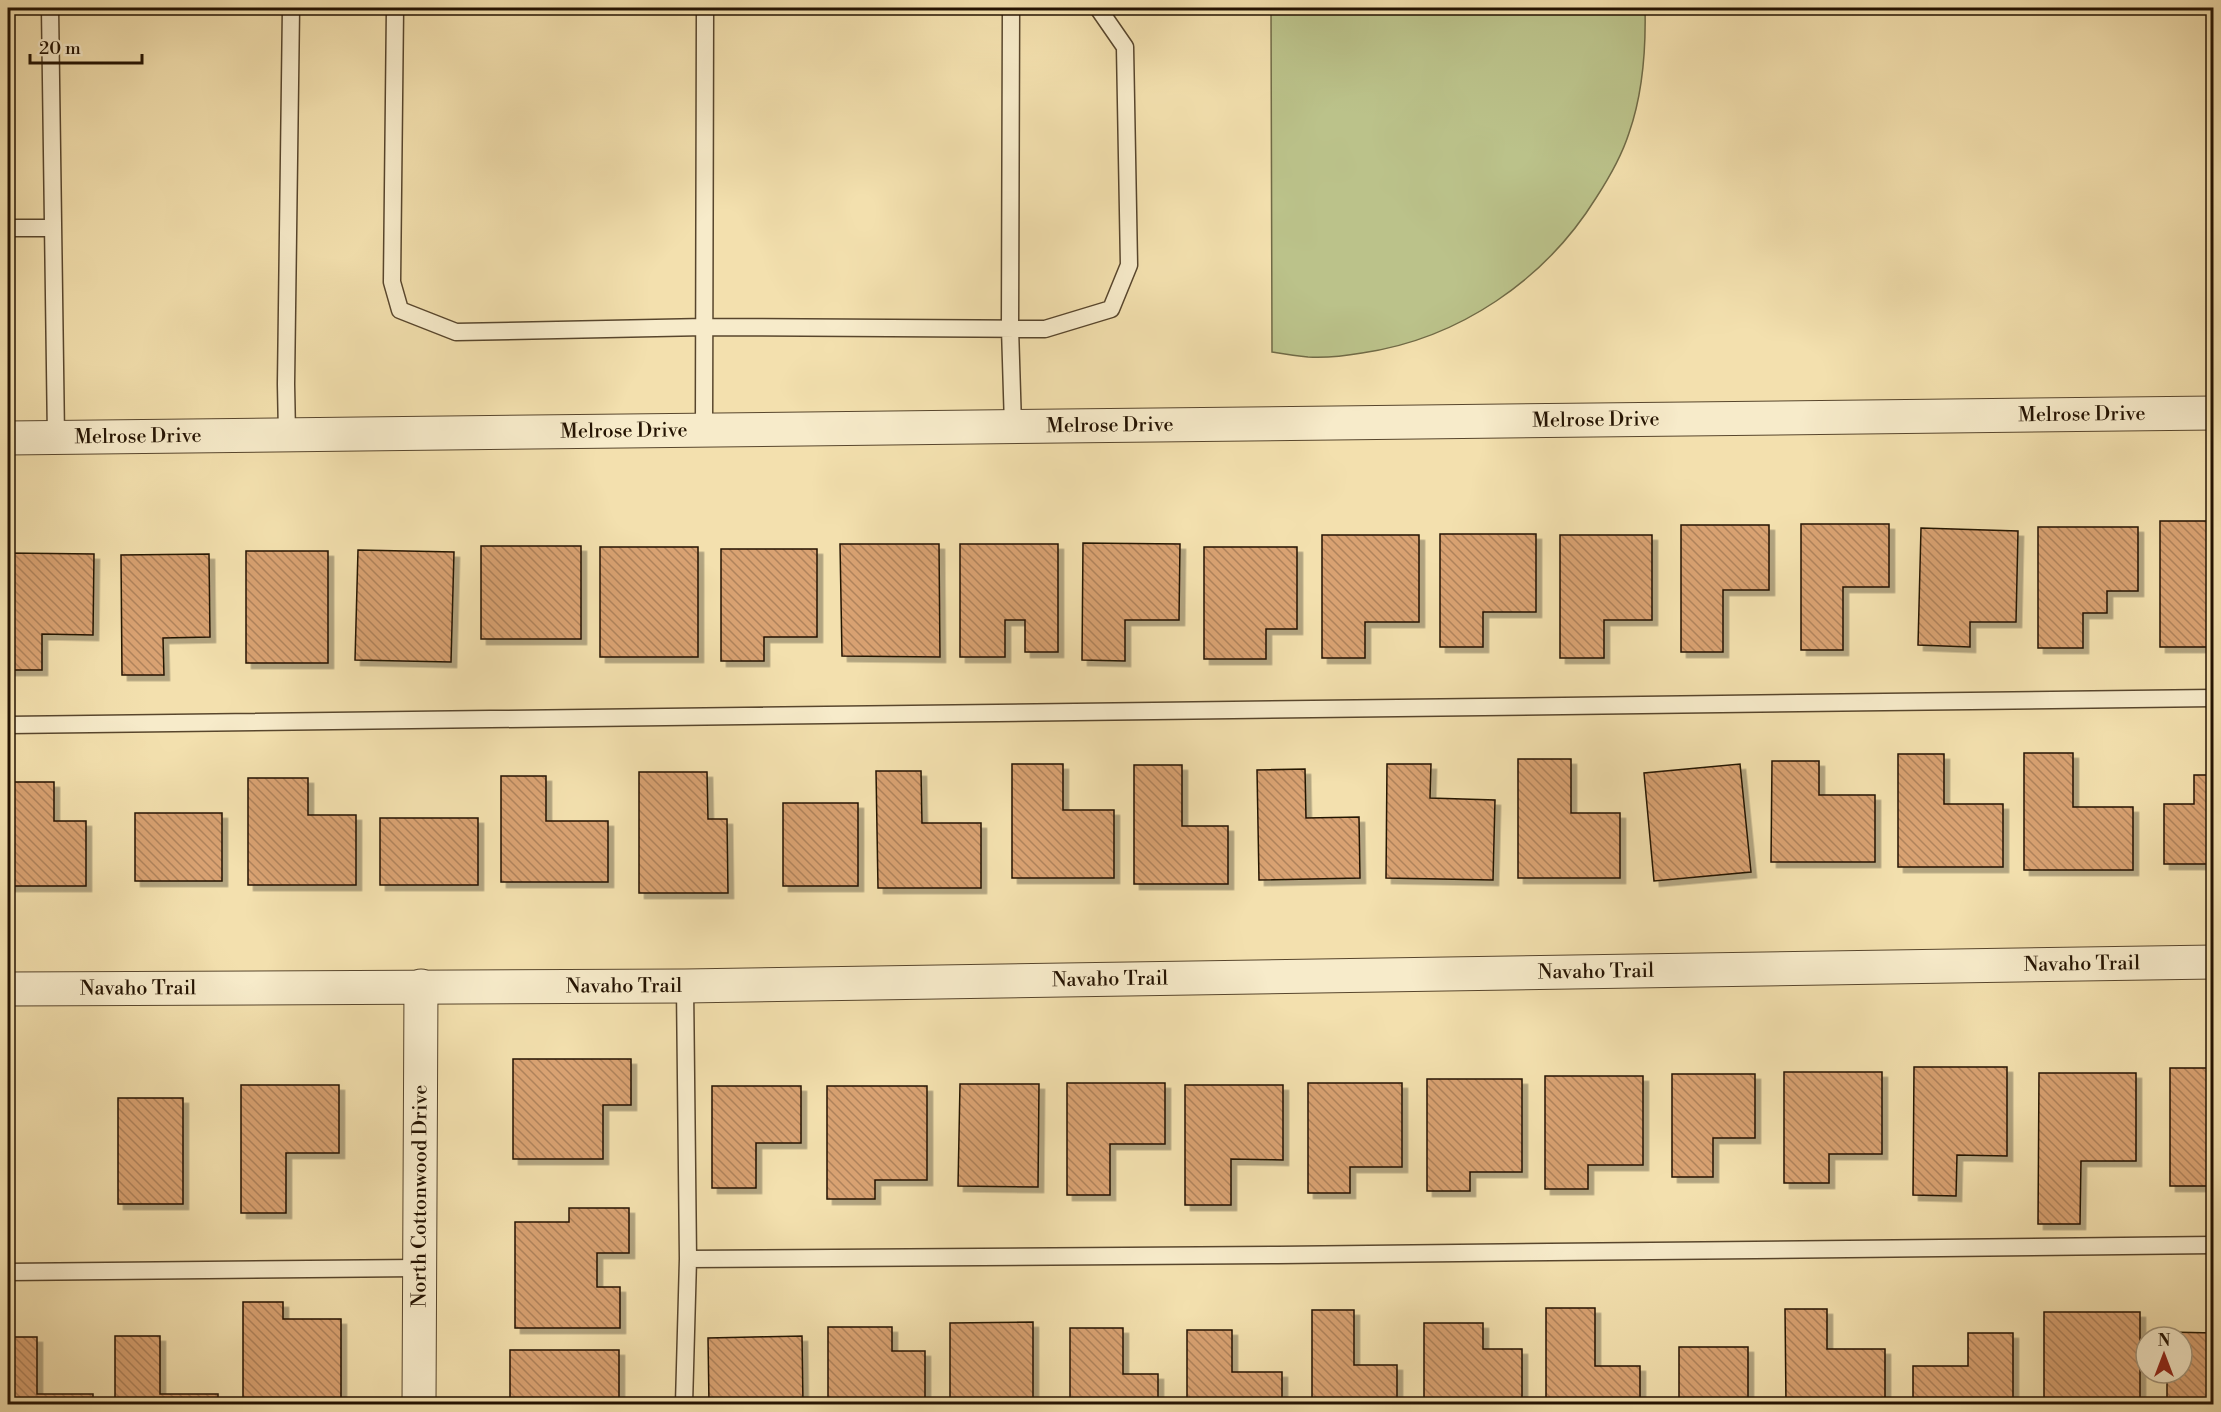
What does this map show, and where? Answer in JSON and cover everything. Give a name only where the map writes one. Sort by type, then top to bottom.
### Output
[{"type":"street","name":"Melrose Drive","points":[[8,438],[2214,413]]},
{"type":"street","name":"Navaho Trail","points":[[8,989],[685,986],[2214,962]]},
{"type":"street","name":"North Cottonwood Drive","points":[[418,1404],[421,986]]},
{"type":"lane","points":[[50,8],[56,438]]},
{"type":"lane","points":[[287,435],[291,8]]},
{"type":"lane","points":[[395,8],[392,282],[400,310],[456,332],[705,327],[1045,329],[1111,309],[1129,265],[1125,47],[1098,8]]},
{"type":"lane","points":[[704,430],[705,8]]},
{"type":"lane","points":[[1011,8],[1010,328],[1013,426]]},
{"type":"lane","points":[[8,228],[53,228]]},
{"type":"lane","points":[[8,725],[2214,698]]},
{"type":"lane","points":[[684,1404],[688,1259],[685,986]]},
{"type":"lane","points":[[688,1259],[2214,1245]]},
{"type":"lane","points":[[8,1272],[418,1268]]},
{"type":"green space","points":[[1271,8],[1645,8],[1644,55],[1634,118],[1619,158],[1596,198],[1575,228],[1552,255],[1496,301],[1465,319],[1398,346],[1329,357],[1308,357],[1272,352]]},
{"type":"building","points":[[2160,521],[2214,521],[2214,647],[2160,647]]},
{"type":"building","points":[[1801,524],[1889,524],[1889,587],[1843,587],[1843,650],[1801,650]]},
{"type":"building","points":[[1681,525],[1769,525],[1769,590],[1723,590],[1723,652],[1681,652]]},
{"type":"building","points":[[2038,527],[2138,527],[2138,591],[2107,591],[2107,613],[2083,613],[2083,648],[2038,648]]},
{"type":"building","points":[[1921,528],[2018,531],[2016,622],[1970,622],[1970,647],[1918,645]]},
{"type":"building","points":[[1440,534],[1536,534],[1536,612],[1483,612],[1483,647],[1440,647]]},
{"type":"building","points":[[1322,535],[1419,535],[1419,622],[1365,622],[1365,658],[1322,658]]},
{"type":"building","points":[[1560,535],[1652,535],[1652,620],[1604,620],[1604,658],[1560,658]]},
{"type":"building","points":[[1083,543],[1180,544],[1179,620],[1125,620],[1125,661],[1082,660]]},
{"type":"building","points":[[840,544],[939,544],[940,657],[842,656]]},
{"type":"building","points":[[960,544],[1058,544],[1058,652],[1025,652],[1025,620],[1005,620],[1005,657],[960,657]]},
{"type":"building","points":[[481,546],[581,546],[581,639],[481,639]]},
{"type":"building","points":[[600,547],[698,547],[698,657],[600,657]]},
{"type":"building","points":[[1204,547],[1297,547],[1297,629],[1266,629],[1266,659],[1204,659]]},
{"type":"building","points":[[721,549],[817,549],[817,637],[764,637],[764,661],[721,661]]},
{"type":"building","points":[[358,550],[454,552],[451,662],[355,660]]},
{"type":"building","points":[[246,551],[328,551],[328,663],[246,663]]},
{"type":"building","points":[[8,553],[94,554],[93,635],[42,634],[42,670],[8,670]]},
{"type":"building","points":[[209,554],[210,637],[163,638],[164,675],[122,675],[121,555]]},
{"type":"building","points":[[2212,751],[2214,751],[2214,864],[2164,864],[2164,804],[2194,804],[2194,775],[2212,775]]},
{"type":"building","points":[[2024,753],[2073,753],[2073,807],[2133,807],[2133,870],[2024,870]]},
{"type":"building","points":[[1898,754],[1944,754],[1944,804],[2003,804],[2003,867],[1898,867]]},
{"type":"building","points":[[1518,759],[1571,759],[1571,813],[1620,813],[1620,878],[1518,878]]},
{"type":"building","points":[[1772,761],[1819,761],[1819,795],[1875,795],[1875,862],[1771,862]]},
{"type":"building","points":[[1012,764],[1063,764],[1063,810],[1114,810],[1114,878],[1012,878]]},
{"type":"building","points":[[1387,764],[1431,764],[1430,798],[1495,800],[1493,880],[1386,878]]},
{"type":"building","points":[[1740,764],[1751,872],[1654,881],[1644,773]]},
{"type":"building","points":[[1134,765],[1182,765],[1182,826],[1228,826],[1228,884],[1134,884]]},
{"type":"building","points":[[1305,769],[1306,818],[1359,817],[1360,878],[1259,880],[1257,770]]},
{"type":"building","points":[[876,771],[921,771],[922,823],[981,823],[981,888],[878,888]]},
{"type":"building","points":[[639,772],[707,772],[708,819],[727,819],[728,893],[639,893]]},
{"type":"building","points":[[501,776],[546,776],[546,821],[608,821],[608,882],[501,882]]},
{"type":"building","points":[[248,778],[308,778],[308,815],[356,815],[356,885],[248,885]]},
{"type":"building","points":[[8,782],[54,782],[54,821],[86,821],[86,886],[8,886]]},
{"type":"building","points":[[783,803],[858,803],[858,886],[783,886]]},
{"type":"building","points":[[135,813],[222,813],[222,881],[135,881]]},
{"type":"building","points":[[380,818],[478,818],[478,885],[380,885]]},
{"type":"building","points":[[513,1059],[631,1059],[631,1105],[603,1105],[603,1159],[513,1159]]},
{"type":"building","points":[[1914,1067],[2007,1067],[2007,1156],[1957,1155],[1956,1196],[1913,1195]]},
{"type":"building","points":[[2170,1068],[2214,1068],[2214,1186],[2170,1186]]},
{"type":"building","points":[[1784,1072],[1882,1072],[1882,1154],[1829,1154],[1829,1183],[1784,1183]]},
{"type":"building","points":[[2039,1073],[2136,1073],[2136,1161],[2081,1161],[2080,1224],[2038,1224]]},
{"type":"building","points":[[1672,1074],[1755,1074],[1755,1138],[1713,1138],[1713,1177],[1672,1177]]},
{"type":"building","points":[[1545,1076],[1643,1076],[1643,1165],[1588,1165],[1588,1189],[1545,1189]]},
{"type":"building","points":[[1427,1079],[1522,1079],[1522,1172],[1470,1172],[1470,1191],[1427,1191]]},
{"type":"building","points":[[1067,1083],[1165,1083],[1165,1144],[1110,1144],[1110,1195],[1067,1195]]},
{"type":"building","points":[[1308,1083],[1402,1083],[1402,1167],[1350,1167],[1350,1193],[1308,1193]]},
{"type":"building","points":[[960,1084],[1039,1084],[1038,1187],[958,1186]]},
{"type":"building","points":[[241,1085],[339,1085],[339,1153],[286,1153],[286,1213],[241,1213]]},
{"type":"building","points":[[1185,1085],[1283,1085],[1283,1160],[1231,1159],[1231,1205],[1185,1205]]},
{"type":"building","points":[[712,1086],[801,1086],[801,1143],[756,1143],[756,1188],[712,1188]]},
{"type":"building","points":[[827,1086],[927,1086],[927,1180],[875,1180],[875,1199],[827,1199]]},
{"type":"building","points":[[118,1098],[183,1098],[183,1204],[118,1204]]},
{"type":"building","points":[[569,1208],[629,1208],[629,1253],[597,1253],[597,1287],[620,1287],[620,1328],[515,1328],[515,1222],[569,1222]]},
{"type":"building","points":[[243,1302],[283,1302],[283,1319],[341,1319],[341,1404],[243,1404]]},
{"type":"building","points":[[1546,1308],[1595,1308],[1595,1366],[1640,1366],[1640,1404],[1546,1404]]},
{"type":"building","points":[[1785,1309],[1827,1309],[1827,1349],[1885,1349],[1885,1404],[1786,1404]]},
{"type":"building","points":[[1312,1310],[1354,1310],[1354,1365],[1397,1365],[1397,1404],[1312,1404]]},
{"type":"building","points":[[2044,1312],[2140,1312],[2140,1325],[2134,1325],[2134,1385],[2140,1385],[2140,1404],[2044,1404]]},
{"type":"building","points":[[1033,1322],[1033,1404],[950,1404],[950,1323]]},
{"type":"building","points":[[1424,1323],[1483,1323],[1483,1349],[1522,1349],[1522,1404],[1424,1404]]},
{"type":"building","points":[[828,1327],[892,1327],[892,1351],[925,1351],[925,1404],[828,1404]]},
{"type":"building","points":[[1070,1328],[1123,1328],[1123,1374],[1158,1374],[1158,1404],[1070,1404]]},
{"type":"building","points":[[1187,1330],[1232,1330],[1232,1372],[1282,1372],[1282,1404],[1187,1404]]},
{"type":"building","points":[[1968,1333],[2013,1333],[2013,1404],[1913,1404],[1913,1366],[1968,1366]]},
{"type":"building","points":[[2194,1333],[2214,1333],[2214,1404],[2167,1404],[2167,1385],[2194,1385]]},
{"type":"building","points":[[115,1336],[160,1336],[160,1394],[218,1394],[218,1404],[115,1404]]},
{"type":"building","points":[[802,1336],[803,1404],[709,1404],[708,1338]]},
{"type":"building","points":[[8,1337],[37,1337],[37,1394],[93,1394],[93,1404],[8,1404]]},
{"type":"building","points":[[1679,1347],[1748,1347],[1748,1404],[1679,1404]]},
{"type":"building","points":[[510,1350],[619,1350],[619,1400],[578,1400],[578,1404],[510,1404]]}]
